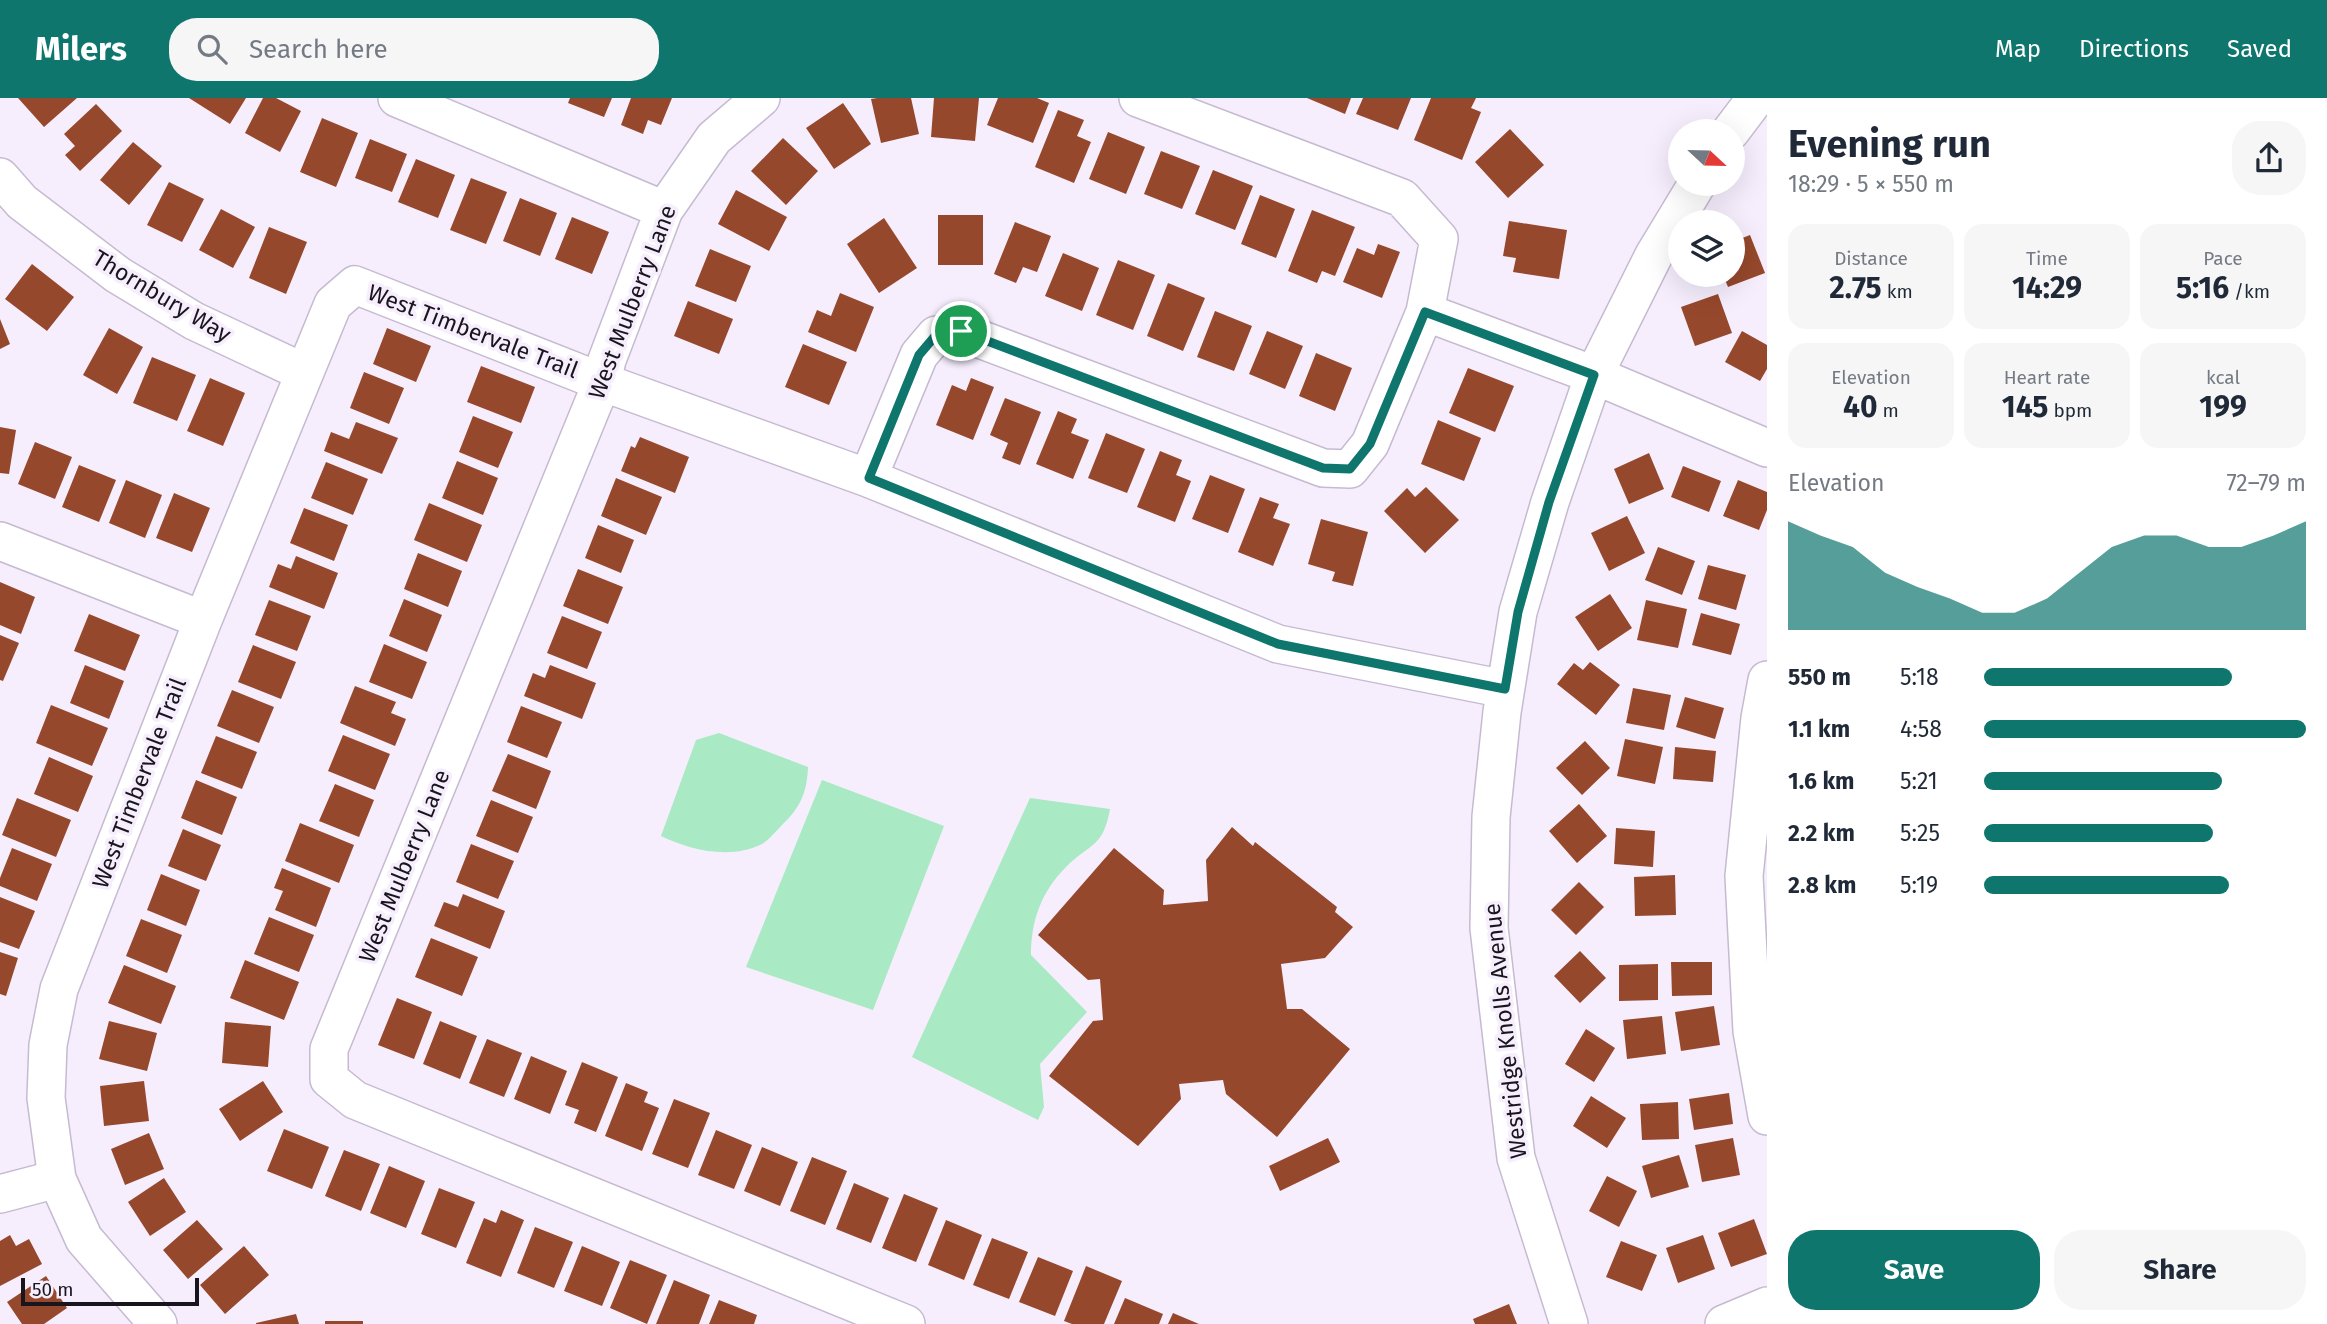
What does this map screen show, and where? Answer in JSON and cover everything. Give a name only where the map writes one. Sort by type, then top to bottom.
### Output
[{"type":"street","points":[[397,98],[664,209]]},
{"type":"street","name":"West Mulberry Lane","points":[[761,98],[714,138],[664,209],[607,360],[602,382],[329,1049],[329,1079],[355,1100],[906,1324]]},
{"type":"street","points":[[869,478],[919,355],[936,335],[961,331],[1323,468],[1350,469],[1370,444],[1425,312],[1439,239],[1402,198],[1138,98]]},
{"type":"street","points":[[1740,119],[1756,98]]},
{"type":"street","name":"Westridge Knolls Avenue","points":[[1569,1324],[1516,1158],[1489,928],[1491,817],[1505,689],[1518,612],[1549,502],[1594,375],[1654,255],[1690,196]]},
{"type":"street","name":"Thornbury Way","points":[[7,199],[129,282],[194,321],[303,373]]},
{"type":"street","name":"West Timbervale Trail","points":[[158,1324],[84,1239],[57,1179],[46,1098],[48,1045],[59,989],[203,620],[333,304],[355,285],[602,382],[869,478],[1278,644],[1505,689]]},
{"type":"street","points":[[1425,312],[1594,375],[1767,448]]},
{"type":"street","points":[[0,541],[203,620]]},
{"type":"street","points":[[1767,680],[1760,718],[1744,876],[1752,1031],[1767,1116]]},
{"type":"street","points":[[0,1194],[57,1179]]},
{"type":"street","points":[[1724,1324],[1767,1306]]},
{"type":"green space","points":[[719,733],[808,767],[804,792],[794,812],[767,840],[750,849],[710,851],[661,836],[696,740]]},
{"type":"green space","points":[[822,780],[944,826],[873,1010],[746,967]]},
{"type":"green space","points":[[1030,798],[1110,809],[1104,831],[1094,844],[1074,859],[1057,877],[1044,897],[1035,919],[1031,955],[1087,1012],[1040,1064],[1044,1107],[1038,1120],[912,1057]]},
{"type":"building","points":[[18,98],[77,98],[44,127]]},
{"type":"building","points":[[189,98],[246,98],[230,124]]},
{"type":"building","points":[[263,98],[276,98],[301,111],[280,152],[245,133]]},
{"type":"building","points":[[570,98],[612,98],[604,117],[568,103]]},
{"type":"building","points":[[631,98],[672,98],[661,125],[648,120],[643,134],[621,125]]},
{"type":"building","points":[[911,98],[919,134],[881,143],[871,99]]},
{"type":"building","points":[[934,98],[979,98],[975,141],[931,137]]},
{"type":"building","points":[[998,98],[1037,98],[1049,103],[1033,143],[987,125]]},
{"type":"building","points":[[1307,98],[1351,98],[1345,114]]},
{"type":"building","points":[[1363,98],[1411,98],[1398,130],[1356,114]]},
{"type":"building","points":[[1431,98],[1476,98],[1471,108],[1481,112],[1462,160],[1414,140]]},
{"type":"building","points":[[843,103],[871,144],[834,169],[806,128]]},
{"type":"building","points":[[96,104],[122,131],[80,171],[65,155],[75,146],[64,134]]},
{"type":"building","points":[[1058,110],[1084,120],[1077,136],[1091,142],[1074,183],[1035,167]]},
{"type":"building","points":[[322,118],[358,133],[336,187],[300,172]]},
{"type":"building","points":[[1510,129],[1544,165],[1508,198],[1475,162]]},
{"type":"building","points":[[1108,132],[1145,147],[1126,194],[1089,179]]},
{"type":"building","points":[[783,138],[818,171],[786,205],[751,171]]},
{"type":"building","points":[[370,139],[407,154],[392,192],[355,178]]},
{"type":"building","points":[[133,142],[162,166],[129,205],[100,180]]},
{"type":"building","points":[[1161,151],[1200,166],[1182,209],[1144,194]]},
{"type":"building","points":[[416,159],[455,175],[438,218],[398,202]]},
{"type":"building","points":[[1213,170],[1253,186],[1235,230],[1195,214]]},
{"type":"building","points":[[471,178],[507,192],[486,244],[450,230]]},
{"type":"building","points":[[169,182],[204,199],[182,242],[147,225]]},
{"type":"building","points":[[736,190],[787,217],[769,251],[718,224]]},
{"type":"building","points":[[1260,195],[1295,209],[1276,258],[1241,244]]},
{"type":"building","points":[[520,198],[557,213],[540,256],[503,241]]},
{"type":"building","points":[[221,209],[255,227],[233,268],[199,250]]},
{"type":"building","points":[[1312,210],[1355,227],[1335,276],[1322,271],[1317,283],[1288,271]]},
{"type":"building","points":[[938,215],[983,215],[983,265],[938,265]]},
{"type":"building","points":[[572,217],[609,232],[592,274],[555,259]]},
{"type":"building","points":[[884,218],[917,268],[879,293],[847,244]]},
{"type":"building","points":[[1509,221],[1567,230],[1559,279],[1513,272],[1516,258],[1503,256]]},
{"type":"building","points":[[1015,222],[1051,236],[1037,272],[1023,267],[1016,283],[994,274]]},
{"type":"building","points":[[269,227],[307,242],[286,294],[249,278]]},
{"type":"building","points":[[1750,235],[1765,273],[1745,281],[1745,237]]},
{"type":"building","points":[[1378,244],[1400,252],[1382,298],[1343,282],[1357,248],[1374,255]]},
{"type":"building","points":[[710,249],[751,266],[736,302],[695,286]]},
{"type":"building","points":[[1063,253],[1099,268],[1082,311],[1045,296]]},
{"type":"building","points":[[1118,260],[1155,275],[1133,330],[1096,315]]},
{"type":"building","points":[[32,264],[74,297],[47,331],[5,299]]},
{"type":"building","points":[[1168,283],[1205,298],[1183,351],[1147,336]]},
{"type":"building","points":[[840,293],[874,307],[856,352],[808,332],[817,310],[831,316]]},
{"type":"building","points":[[1718,294],[1732,333],[1695,346],[1681,307]]},
{"type":"building","points":[[688,301],[733,319],[719,354],[674,336]]},
{"type":"building","points":[[1215,311],[1252,326],[1234,371],[1197,357]]},
{"type":"building","points":[[0,319],[10,344],[0,349]]},
{"type":"building","points":[[109,328],[143,347],[117,394],[83,375]]},
{"type":"building","points":[[387,328],[431,346],[416,382],[373,364]]},
{"type":"building","points":[[1267,331],[1303,346],[1285,389],[1249,374]]},
{"type":"building","points":[[1742,331],[1767,345],[1767,369],[1760,381],[1725,362]]},
{"type":"building","points":[[803,344],[847,362],[829,405],[785,387]]},
{"type":"building","points":[[1316,353],[1352,368],[1335,411],[1299,396]]},
{"type":"building","points":[[152,357],[196,375],[177,421],[133,403]]},
{"type":"building","points":[[481,366],[535,387],[521,423],[467,402]]},
{"type":"building","points":[[1468,368],[1514,386],[1495,432],[1449,413]]},
{"type":"building","points":[[364,372],[404,388],[389,424],[350,408]]},
{"type":"building","points":[[210,378],[245,393],[223,446],[187,431]]},
{"type":"building","points":[[971,378],[994,387],[973,440],[936,425],[952,385],[966,391]]},
{"type":"building","points":[[1005,398],[1041,412],[1020,465],[1002,458],[1008,443],[990,435]]},
{"type":"building","points":[[1058,411],[1077,419],[1071,433],[1089,440],[1073,479],[1036,464]]},
{"type":"building","points":[[473,416],[513,432],[498,468],[459,452]]},
{"type":"building","points":[[1438,420],[1481,438],[1464,481],[1421,464]]},
{"type":"building","points":[[356,422],[398,438],[382,474],[324,451],[331,432],[349,439]]},
{"type":"building","points":[[0,427],[16,430],[9,474],[0,473]]},
{"type":"building","points":[[1106,433],[1145,449],[1127,493],[1088,478]]},
{"type":"building","points":[[640,437],[689,457],[675,493],[621,471],[631,446],[635,448]]},
{"type":"building","points":[[35,442],[72,457],[55,499],[18,484]]},
{"type":"building","points":[[1160,451],[1182,460],[1176,475],[1191,481],[1175,522],[1137,507]]},
{"type":"building","points":[[1649,453],[1664,489],[1629,504],[1614,469]]},
{"type":"building","points":[[457,461],[498,478],[483,515],[442,498]]},
{"type":"building","points":[[326,462],[368,479],[353,515],[311,498]]},
{"type":"building","points":[[79,465],[116,480],[99,522],[62,507]]},
{"type":"building","points":[[1683,466],[1721,481],[1709,512],[1671,497]]},
{"type":"building","points":[[1210,475],[1245,489],[1228,533],[1192,519]]},
{"type":"building","points":[[616,478],[662,497],[646,535],[601,516]]},
{"type":"building","points":[[126,480],[162,495],[145,538],[109,523]]},
{"type":"building","points":[[1738,480],[1767,492],[1767,510],[1759,530],[1723,516]]},
{"type":"building","points":[[1426,487],[1459,520],[1425,553],[1384,511],[1407,488],[1415,497]]},
{"type":"building","points":[[174,493],[210,508],[192,552],[156,538]]},
{"type":"building","points":[[1260,497],[1279,504],[1273,518],[1290,524],[1273,566],[1238,552]]},
{"type":"building","points":[[429,503],[482,525],[467,562],[414,540]]},
{"type":"building","points":[[304,508],[348,525],[334,561],[290,543]]},
{"type":"building","points":[[1627,516],[1645,553],[1609,571],[1591,533]]},
{"type":"building","points":[[1321,519],[1368,532],[1353,586],[1332,581],[1335,572],[1308,564]]},
{"type":"building","points":[[598,525],[634,540],[621,573],[585,558]]},
{"type":"building","points":[[1658,547],[1695,561],[1682,595],[1645,580]]},
{"type":"building","points":[[418,553],[462,571],[448,607],[404,589]]},
{"type":"building","points":[[296,556],[338,573],[324,609],[269,587],[278,564],[291,569]]},
{"type":"building","points":[[1708,565],[1746,575],[1736,610],[1698,599]]},
{"type":"building","points":[[578,569],[623,587],[608,624],[563,606]]},
{"type":"building","points":[[0,582],[35,597],[21,634],[0,625]]},
{"type":"building","points":[[1610,594],[1632,628],[1598,651],[1575,617]]},
{"type":"building","points":[[404,599],[442,615],[427,652],[389,636]]},
{"type":"building","points":[[269,600],[311,616],[297,651],[255,635]]},
{"type":"building","points":[[1646,600],[1687,609],[1678,648],[1637,640]]},
{"type":"building","points":[[1701,613],[1740,624],[1731,655],[1692,645]]},
{"type":"building","points":[[89,614],[140,635],[125,671],[74,651]]},
{"type":"building","points":[[562,616],[602,632],[587,669],[547,653]]},
{"type":"building","points":[[0,635],[19,643],[3,681],[0,680]]},
{"type":"building","points":[[384,644],[427,662],[412,699],[369,682]]},
{"type":"building","points":[[253,645],[296,662],[281,699],[238,682]]},
{"type":"building","points":[[1590,662],[1620,685],[1596,715],[1557,684],[1574,663],[1583,670]]},
{"type":"building","points":[[85,665],[124,681],[109,719],[70,703]]},
{"type":"building","points":[[550,665],[596,683],[582,719],[524,696],[533,673],[545,678]]},
{"type":"building","points":[[355,686],[396,702],[391,713],[406,719],[395,746],[340,723]]},
{"type":"building","points":[[1633,688],[1671,695],[1664,730],[1626,723]]},
{"type":"building","points":[[232,690],[274,707],[259,743],[217,726]]},
{"type":"building","points":[[1685,697],[1724,708],[1715,739],[1676,727]]},
{"type":"building","points":[[51,705],[108,728],[92,766],[36,743]]},
{"type":"building","points":[[521,706],[562,722],[547,758],[507,742]]},
{"type":"building","points":[[343,735],[390,754],[375,790],[328,771]]},
{"type":"building","points":[[216,736],[257,752],[242,789],[201,773]]},
{"type":"building","points":[[1625,739],[1663,747],[1655,784],[1617,776]]},
{"type":"building","points":[[1585,741],[1610,768],[1582,795],[1556,768]]},
{"type":"building","points":[[1675,747],[1716,751],[1713,782],[1673,779]]},
{"type":"building","points":[[508,754],[551,771],[536,809],[492,791]]},
{"type":"building","points":[[49,757],[93,776],[78,812],[34,794]]},
{"type":"building","points":[[196,780],[237,797],[222,835],[181,818]]},
{"type":"building","points":[[335,784],[374,800],[359,837],[319,821]]},
{"type":"building","points":[[17,798],[71,820],[56,857],[2,835]]},
{"type":"building","points":[[491,800],[533,817],[518,853],[476,836]]},
{"type":"building","points":[[1579,804],[1607,836],[1577,863],[1549,831]]},
{"type":"building","points":[[300,823],[354,845],[339,883],[285,861]]},
{"type":"building","points":[[1232,827],[1253,846],[1255,842],[1337,907],[1335,912],[1353,927],[1325,958],[1281,964],[1287,1009],[1302,1009],[1350,1049],[1277,1137],[1226,1094],[1223,1080],[1179,1084],[1181,1099],[1138,1146],[1049,1076],[1093,1021],[1103,1020],[1100,979],[1088,980],[1038,935],[1114,848],[1164,890],[1163,905],[1208,901],[1206,860]]},
{"type":"building","points":[[1616,828],[1655,831],[1653,867],[1614,864]]},
{"type":"building","points":[[183,829],[221,845],[206,881],[168,866]]},
{"type":"building","points":[[471,844],[514,861],[498,899],[456,882]]},
{"type":"building","points":[[12,848],[52,864],[37,901],[0,886],[0,878]]},
{"type":"building","points":[[282,868],[331,888],[316,927],[275,910],[283,891],[274,888]]},
{"type":"building","points":[[161,874],[200,890],[186,926],[147,910]]},
{"type":"building","points":[[1675,875],[1676,915],[1635,916],[1634,877]]},
{"type":"building","points":[[1579,882],[1604,907],[1576,935],[1551,910]]},
{"type":"building","points":[[463,894],[505,911],[490,949],[434,926],[444,902],[458,907]]},
{"type":"building","points":[[0,897],[35,911],[19,949],[0,942]]},
{"type":"building","points":[[269,917],[314,935],[299,972],[254,954]]},
{"type":"building","points":[[141,919],[182,935],[167,973],[126,956]]},
{"type":"building","points":[[431,938],[478,957],[462,996],[415,977]]},
{"type":"building","points":[[1580,951],[1606,978],[1580,1003],[1554,976]]},
{"type":"building","points":[[0,952],[18,958],[6,996],[0,994]]},
{"type":"building","points":[[245,960],[299,982],[284,1020],[230,998]]},
{"type":"building","points":[[1671,962],[1712,962],[1712,995],[1672,996]]},
{"type":"building","points":[[1658,964],[1658,1000],[1619,1001],[1619,965]]},
{"type":"building","points":[[124,965],[176,986],[161,1024],[108,1003]]},
{"type":"building","points":[[397,998],[432,1012],[414,1059],[378,1045]]},
{"type":"building","points":[[1714,1006],[1720,1045],[1681,1051],[1675,1012]]},
{"type":"building","points":[[1662,1016],[1666,1054],[1627,1059],[1623,1020]]},
{"type":"building","points":[[109,1021],[157,1033],[147,1071],[99,1059]]},
{"type":"building","points":[[440,1021],[477,1036],[460,1079],[423,1064]]},
{"type":"building","points":[[225,1022],[271,1026],[268,1067],[222,1063]]},
{"type":"building","points":[[1586,1029],[1615,1048],[1594,1082],[1565,1064]]},
{"type":"building","points":[[487,1039],[522,1053],[504,1097],[469,1083]]},
{"type":"building","points":[[531,1056],[567,1071],[550,1114],[514,1099]]},
{"type":"building","points":[[582,1062],[618,1077],[596,1132],[574,1123],[579,1110],[565,1105]]},
{"type":"building","points":[[144,1081],[149,1121],[104,1126],[100,1086]]},
{"type":"building","points":[[263,1081],[283,1112],[240,1141],[219,1109]]},
{"type":"building","points":[[626,1083],[648,1092],[644,1102],[659,1108],[642,1151],[605,1136]]},
{"type":"building","points":[[1729,1093],[1733,1124],[1694,1130],[1689,1099]]},
{"type":"building","points":[[1591,1096],[1626,1118],[1607,1148],[1573,1126]]},
{"type":"building","points":[[674,1099],[710,1113],[688,1168],[652,1154]]},
{"type":"building","points":[[1678,1102],[1679,1139],[1642,1140],[1640,1104]]},
{"type":"building","points":[[284,1129],[329,1147],[312,1189],[267,1171]]},
{"type":"building","points":[[716,1130],[752,1145],[734,1189],[698,1175]]},
{"type":"building","points":[[149,1133],[164,1169],[125,1185],[111,1149]]},
{"type":"building","points":[[1328,1138],[1340,1162],[1280,1191],[1269,1166]]},
{"type":"building","points":[[1733,1138],[1740,1175],[1702,1182],[1695,1145]]},
{"type":"building","points":[[762,1147],[798,1162],[780,1206],[744,1191]]},
{"type":"building","points":[[344,1150],[380,1164],[361,1211],[325,1196]]},
{"type":"building","points":[[1679,1155],[1689,1187],[1651,1198],[1642,1166]]},
{"type":"building","points":[[812,1157],[847,1171],[825,1225],[790,1211]]},
{"type":"building","points":[[389,1166],[425,1181],[406,1228],[370,1213]]},
{"type":"building","points":[[1607,1176],[1637,1191],[1619,1227],[1589,1211]]},
{"type":"building","points":[[164,1178],[186,1212],[150,1236],[128,1202]]},
{"type":"building","points":[[854,1183],[889,1198],[871,1243],[836,1229]]},
{"type":"building","points":[[439,1188],[475,1202],[456,1248],[421,1234]]},
{"type":"building","points":[[904,1194],[938,1208],[916,1262],[882,1248]]},
{"type":"building","points":[[501,1210],[524,1220],[501,1277],[466,1263],[484,1218],[496,1223]]},
{"type":"building","points":[[1754,1219],[1767,1254],[1731,1267],[1718,1233]]},
{"type":"building","points":[[197,1220],[223,1249],[188,1279],[163,1250]]},
{"type":"building","points":[[946,1220],[982,1235],[964,1280],[928,1265]]},
{"type":"building","points":[[535,1227],[573,1242],[554,1288],[517,1273]]},
{"type":"building","points":[[10,1235],[16,1246],[29,1239],[42,1264],[0,1286],[0,1241]]},
{"type":"building","points":[[1703,1235],[1715,1269],[1678,1283],[1666,1248]]},
{"type":"building","points":[[992,1238],[1028,1252],[1009,1299],[973,1285]]},
{"type":"building","points":[[1621,1241],[1657,1255],[1642,1291],[1606,1277]]},
{"type":"building","points":[[244,1246],[269,1275],[225,1314],[200,1285]]},
{"type":"building","points":[[582,1246],[620,1262],[602,1306],[564,1291]]},
{"type":"building","points":[[1038,1257],[1073,1271],[1055,1316],[1019,1302]]},
{"type":"building","points":[[630,1260],[667,1275],[647,1324],[610,1308]]},
{"type":"building","points":[[1086,1266],[1122,1281],[1104,1324],[1072,1324],[1064,1321]]},
{"type":"building","points":[[46,1276],[67,1308],[44,1324],[22,1324],[7,1302]]},
{"type":"building","points":[[674,1280],[710,1295],[699,1324],[656,1324]]},
{"type":"building","points":[[1125,1298],[1163,1314],[1159,1324],[1114,1324]]},
{"type":"building","points":[[719,1300],[757,1315],[754,1324],[709,1324]]},
{"type":"building","points":[[1509,1304],[1517,1324],[1475,1324],[1473,1319]]},
{"type":"building","points":[[1173,1313],[1199,1324],[1168,1324]]},
{"type":"building","points":[[296,1314],[299,1324],[256,1324],[256,1323]]},
{"type":"building","points":[[325,1321],[363,1321],[363,1324],[325,1324]]},
{"type":"route","points":[[1425,312],[1594,375],[1549,502],[1518,612],[1505,689],[1278,644],[869,478],[919,355],[936,335],[961,331],[1323,468],[1350,469],[1370,444],[1425,312]]}]
